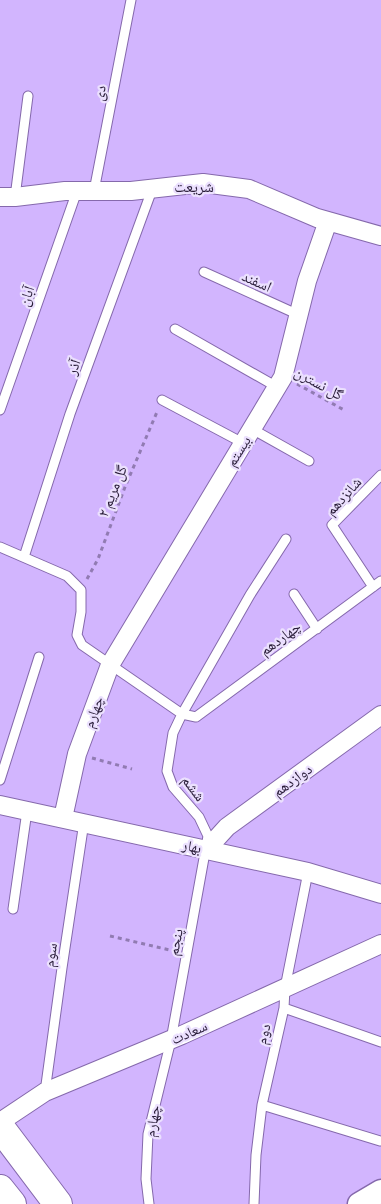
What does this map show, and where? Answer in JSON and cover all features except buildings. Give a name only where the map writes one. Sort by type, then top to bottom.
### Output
[{"type":"highway","points":[[0,1127],[11,1159],[58,1204]]},
{"type":"highway","points":[[0,1189],[12,1204]]},
{"type":"street","name":"شریعت","points":[[4,198],[85,191],[130,191],[203,183],[249,189],[328,221],[381,236]]},
{"type":"street","name":"بیستم","points":[[110,665],[280,382],[307,281],[328,221]]},
{"type":"street","name":"چهارم","points":[[63,818],[77,754],[110,665]]},
{"type":"street","name":"دوازدهم","points":[[207,849],[227,827],[377,723]]},
{"type":"street","name":"بهار","points":[[0,805],[308,872],[381,894]]},
{"type":"street","name":"سعادت","points":[[0,1122],[46,1092],[171,1040],[381,944]]},
{"type":"street","points":[[359,1204],[381,1191]]},
{"type":"lane","name":"دی","points":[[85,191],[131,0]]},
{"type":"lane","points":[[4,198],[28,96]]},
{"type":"lane","name":"آذر","points":[[24,557],[70,414],[153,187]]},
{"type":"lane","name":"آبان","points":[[0,410],[85,191]]},
{"type":"lane","name":"اسفند","points":[[204,272],[298,315]]},
{"type":"lane","points":[[175,329],[280,382]]},
{"type":"lane","points":[[162,400],[309,461]]},
{"type":"lane","name":"شانزدهم","points":[[377,584],[332,525],[381,475]]},
{"type":"lane","name":"ششم","points":[[207,849],[208,836],[199,817],[173,787],[167,771],[173,733],[250,595],[286,538]]},
{"type":"lane","points":[[0,546],[67,576],[82,590],[77,635],[82,645],[182,714]]},
{"type":"lane","name":"چهاردهم","points":[[182,714],[196,717],[377,584]]},
{"type":"lane","points":[[294,594],[317,629]]},
{"type":"lane","points":[[0,780],[39,657]]},
{"type":"lane","points":[[13,909],[27,811]]},
{"type":"lane","name":"سوم","points":[[46,1092],[84,822]]},
{"type":"lane","name":"پنجم","points":[[171,1040],[207,849]]},
{"type":"lane","name":"دوم","points":[[254,1204],[256,1155],[262,1105],[284,1008],[285,988],[308,872]]},
{"type":"lane","points":[[284,1008],[381,1042]]},
{"type":"lane","name":"چهارم","points":[[149,1204],[146,1179],[148,1134],[171,1040]]},
{"type":"lane","points":[[262,1105],[380,1142]]},
{"type":"path","name":"گل نسترن","points":[[280,382],[344,410]]},
{"type":"path","name":"گل مریم ۲","points":[[82,590],[98,559],[125,487],[162,400]]},
{"type":"path","points":[[77,754],[132,769]]},
{"type":"path","points":[[110,936],[187,954]]}]
